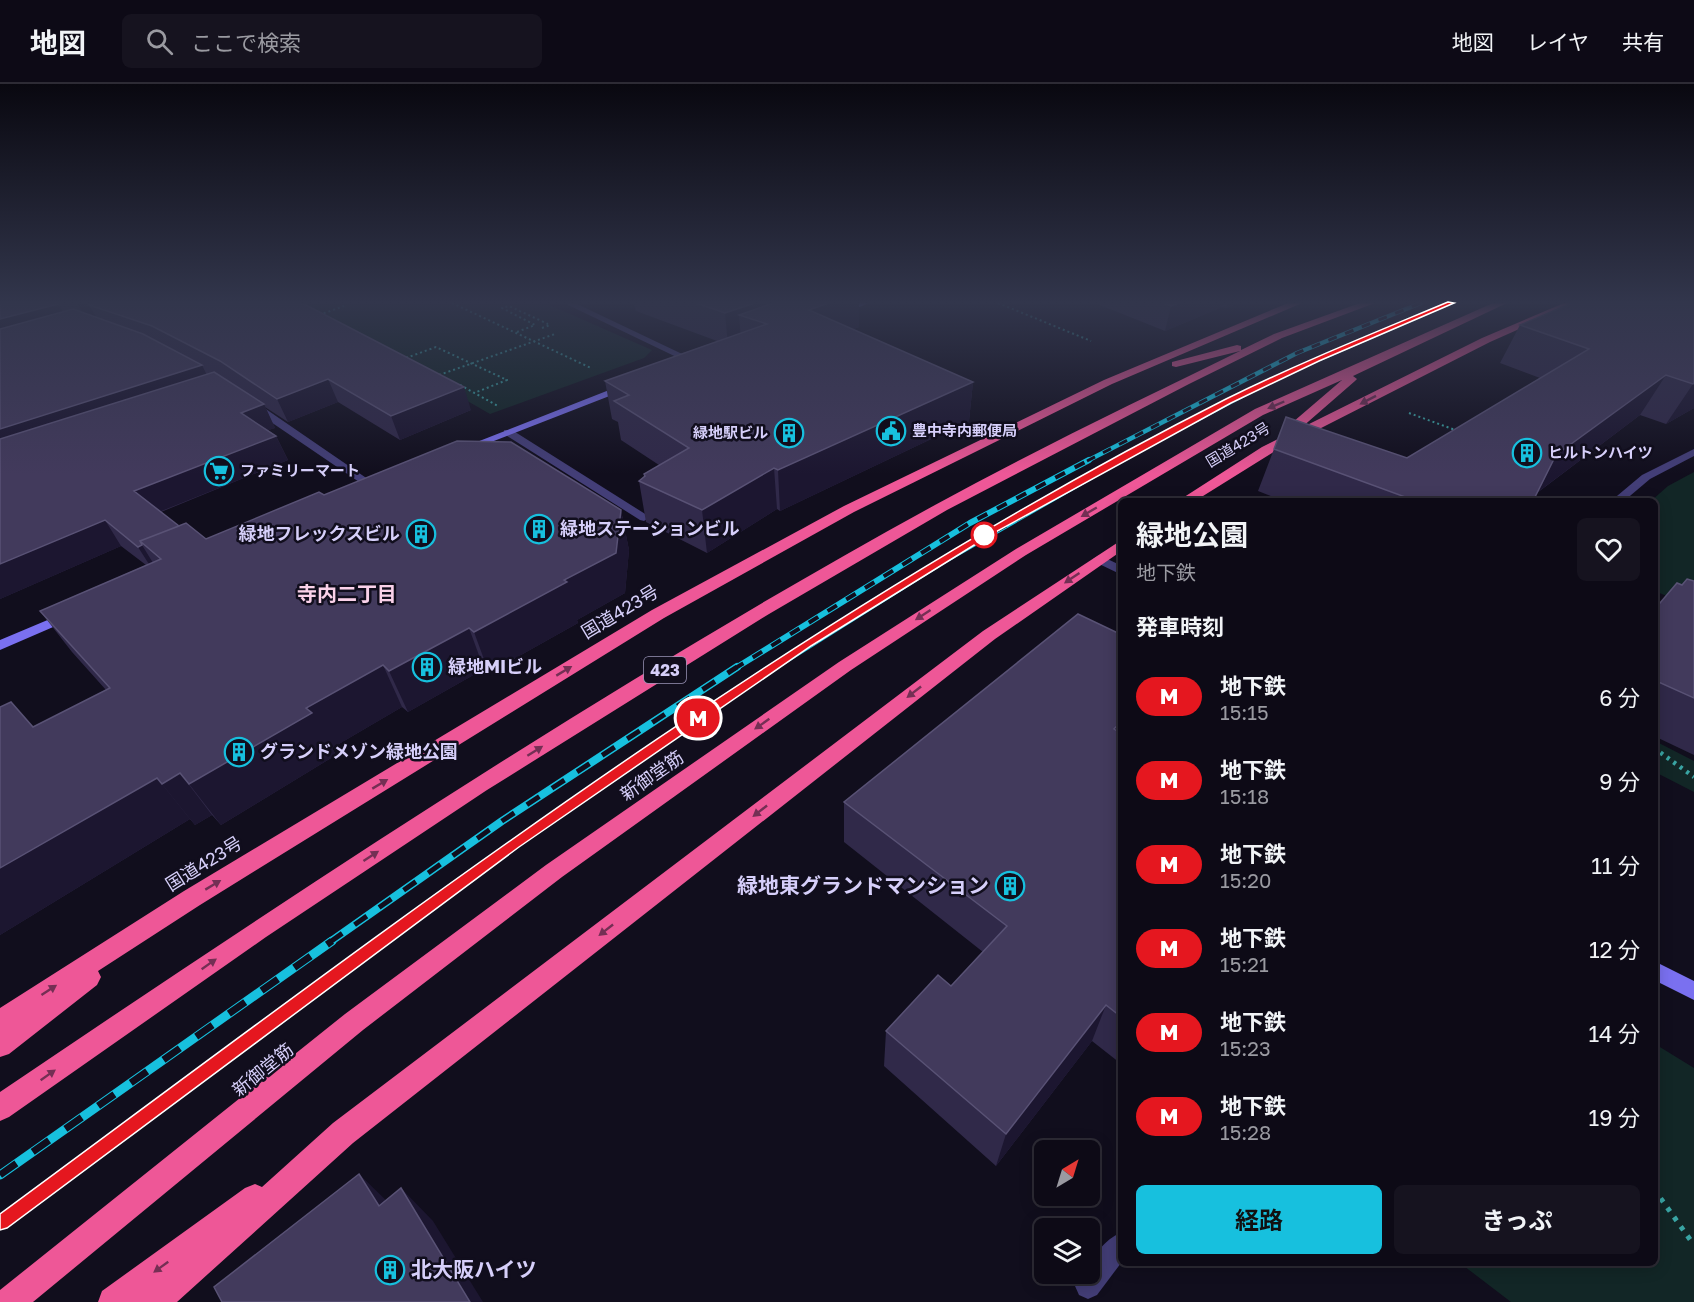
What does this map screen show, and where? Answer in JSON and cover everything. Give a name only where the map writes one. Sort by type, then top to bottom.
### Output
[{"type":"highway","name":"国道423号","points":[[0,1022],[192,898],[658,614],[849,510],[1108,382],[1161,360]]},
{"type":"highway","points":[[1108,382],[1190,360]]},
{"type":"highway","name":"423","points":[[0,1108],[258,930],[480,784],[763,610],[942,507],[1231,360]]},
{"type":"highway","name":"新御堂筋","points":[[9,1302],[392,993],[554,871],[845,666],[1021,552],[1259,412],[1378,360]]},
{"type":"highway","name":"国道423号","points":[[1190,498],[1267,450],[1447,360]]},
{"type":"highway","points":[[1267,450],[1366,366]]},
{"type":"highway","points":[[113,1302],[343,1133],[979,642],[1118,546]]},
{"type":"highway","points":[[0,1045],[192,898]]},
{"type":"highway","points":[[153,1302],[343,1133]]},
{"type":"street","points":[[672,369],[700,360]]},
{"type":"street","points":[[456,452],[641,381]]},
{"type":"street","points":[[246,401],[372,486]]},
{"type":"street","points":[[508,432],[644,517]]},
{"type":"street","points":[[1621,498],[1646,477],[1694,452]]},
{"type":"street","points":[[1099,560],[1118,569]]},
{"type":"street","points":[[1658,606],[1694,621]]},
{"type":"street","points":[[0,645],[76,612]]},
{"type":"street","points":[[1658,972],[1694,991]]},
{"type":"street","points":[[1088,1286],[1118,1248]]},
{"type":"path","points":[[410,360],[415,362]]},
{"type":"path","points":[[464,360],[507,380],[474,393]]},
{"type":"path","points":[[440,375],[480,360]]},
{"type":"path","points":[[575,360],[593,369]]},
{"type":"path","points":[[431,370],[448,379]]},
{"type":"path","points":[[457,384],[490,401]]},
{"type":"path","points":[[1401,411],[1462,433]]},
{"type":"path","points":[[1658,750],[1670,756],[1678,769],[1694,777]]},
{"type":"path","points":[[1658,1195],[1694,1245]]},
{"type":"green space","points":[[393,360],[639,360],[490,414]]},
{"type":"green space","points":[[1694,472],[1694,608],[1658,592],[1658,498],[1654,498],[1668,486]]},
{"type":"green space","points":[[1658,743],[1694,761],[1694,792],[1658,774]]},
{"type":"green space","points":[[1658,1046],[1694,1068],[1694,1302],[1511,1302],[1464,1266],[1658,1266]]},
{"type":"building","points":[[0,360],[192,360],[202,365],[0,429]]},
{"type":"building","points":[[218,360],[412,360],[464,387],[391,416],[328,379],[277,399]]},
{"type":"building","name":"緑地駅ビル","points":[[665,360],[923,360],[973,382],[778,470],[774,468],[702,510],[639,481],[645,476],[644,474],[689,448],[614,401],[629,395],[605,381]]},
{"type":"building","points":[[1571,360],[1694,360],[1693,384],[1666,375],[1556,455],[1534,498],[1408,498],[1274,449],[1286,417],[1407,458]]},
{"type":"building","points":[[214,372],[264,404],[241,413],[276,436],[134,491],[179,526],[140,541],[142,545],[138,547],[105,520],[0,564],[0,439]]},
{"type":"building","points":[[457,441],[511,442],[621,510],[616,553],[474,632],[469,628],[389,671],[383,665],[306,708],[312,713],[189,784],[180,773],[162,784],[157,778],[0,868],[0,707],[11,702],[33,727],[110,688],[40,611],[161,559],[140,541],[186,523],[206,539],[319,492],[324,495]]},
{"type":"building","points":[[1687,579],[1694,581],[1694,698],[1658,682],[1658,605],[1677,583],[1682,585]]},
{"type":"building","points":[[1078,614],[1118,633],[1118,725],[1114,729],[1118,732],[1118,1014],[1106,1005],[1006,1134],[886,1031],[938,975],[951,986],[1007,926],[844,802]]},
{"type":"building","points":[[359,1174],[379,1206],[401,1188],[470,1302],[222,1302],[214,1287]]},
{"type":"railway","points":[[1087,461],[1284,360]]},
{"type":"railway","points":[[1118,461],[1284,374],[1317,360]]},
{"type":"railway","points":[[734,669],[970,523],[1089,460]]},
{"type":"railway","points":[[772,669],[942,562],[1120,460]]},
{"type":"railway","points":[[330,942],[502,821],[737,667]]},
{"type":"railway","points":[[378,942],[530,832],[774,667]]},
{"type":"railway","points":[[0,1175],[332,941]]},
{"type":"railway","points":[[0,1221],[380,941]]},
{"type":"metro line","name":"M","points":[[0,1221],[514,843],[807,643],[989,532],[1228,401],[1314,360]]},
{"type":"place","name":"豊中寺内郵便局","points":[[891,431]]},
{"type":"place","name":"緑地駅ビル","points":[[789,433]]},
{"type":"place","name":"ヒルトンハイツ","points":[[1527,453]]},
{"type":"place","name":"ファミリーマート","points":[[219,471]]},
{"type":"place","name":"緑地ステーションビル","points":[[539,529]]},
{"type":"place","name":"緑地フレックスビル","points":[[421,534]]},
{"type":"place","name":"緑地MIビル","points":[[427,667]]},
{"type":"place","name":"グランドメゾン緑地公園","points":[[239,752]]},
{"type":"place","name":"緑地東グランドマンション","points":[[1010,886]]},
{"type":"place","name":"北大阪ハイツ","points":[[390,1270]]},
{"type":"district","name":"寺内二丁目","points":[[347,594]]}]
